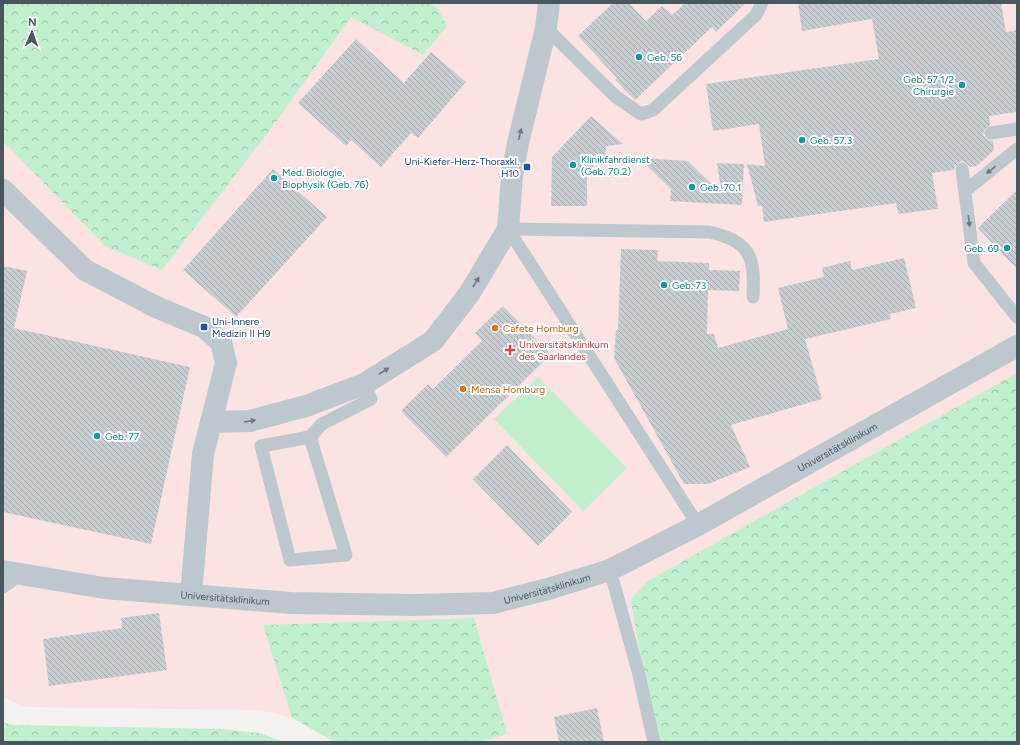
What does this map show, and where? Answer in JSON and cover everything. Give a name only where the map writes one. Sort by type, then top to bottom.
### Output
[{"type":"street","points":[[211,422],[250,422],[306,406],[364,384],[433,341],[469,294],[508,229],[512,176],[518,143],[546,28],[549,3]]},
{"type":"street","points":[[3,190],[85,270],[156,307],[204,327],[221,342],[226,363],[203,454],[191,595]]},
{"type":"street","name":"Universitätsklinikum","points":[[9,578],[104,588],[299,603],[413,605],[492,603],[548,589],[610,570],[698,525],[1017,346]]},
{"type":"lane","points":[[546,28],[616,97],[641,114],[653,110],[756,15],[762,3]]},
{"type":"lane","points":[[991,133],[1017,129]]},
{"type":"lane","points":[[965,191],[1017,149]]},
{"type":"lane","points":[[962,168],[974,263],[1017,317]]},
{"type":"lane","points":[[508,229],[709,232],[727,236],[740,244],[752,259],[754,276],[753,297]]},
{"type":"lane","points":[[508,229],[698,525]]},
{"type":"lane","points":[[310,437],[346,555],[290,560],[261,446],[310,437],[322,424],[371,399],[364,384]]},
{"type":"lane","points":[[610,570],[638,670],[654,742]]},
{"type":"shaded area","name":"Universitätsklinikum des Saarlandes","points":[[3,3],[1017,3],[1017,742],[335,742],[292,718],[260,710],[25,707],[3,697]]},
{"type":"green space","points":[[3,3],[431,3],[438,9],[447,26],[423,55],[351,17],[267,134],[162,270],[105,246],[3,141]]},
{"type":"green space","points":[[1017,373],[1017,742],[658,742],[636,632],[631,599],[648,581]]},
{"type":"green space","points":[[538,377],[627,468],[583,511],[494,419]]},
{"type":"green space","points":[[474,618],[507,734],[479,742],[335,742],[292,718],[263,625]]},
{"type":"green space","points":[[3,723],[16,725],[221,729],[259,733],[285,742],[3,742]]},
{"type":"building","name":"Geb. 56","points":[[613,3],[629,3],[646,21],[662,6],[672,15],[685,3],[746,3],[716,32],[712,27],[635,100],[615,80],[617,78],[578,36]]},
{"type":"building","points":[[798,3],[1001,3],[1006,32],[1017,30],[1017,112],[989,116],[990,125],[984,130],[983,135],[988,140],[993,141],[994,150],[977,166],[970,167],[965,162],[961,161],[955,166],[954,170],[932,173],[938,209],[898,214],[896,203],[764,222],[762,206],[758,206],[747,164],[765,166],[759,124],[713,131],[706,84],[879,59],[872,19],[802,31]]},
{"type":"building","points":[[356,39],[404,83],[431,52],[466,82],[418,138],[411,133],[381,167],[351,140],[346,146],[298,103]]},
{"type":"building","name":"Klinikfahrdienst (Geb. 70.2)","points":[[591,116],[623,144],[606,146],[606,153],[587,173],[587,206],[551,206],[552,157]]},
{"type":"building","points":[[639,158],[688,161],[722,194],[717,163],[744,164],[742,205],[670,201],[671,189]]},
{"type":"building","name":"Med. Biologie, Biophysik (Geb. 76)","points":[[273,169],[327,217],[236,317],[183,270]]},
{"type":"building","name":"Geb. 69","points":[[1017,190],[1017,269],[978,228]]},
{"type":"building","points":[[621,249],[658,250],[657,261],[709,263],[709,270],[740,271],[739,291],[708,290],[707,334],[714,334],[718,348],[788,329],[778,288],[824,277],[822,268],[850,261],[852,270],[904,258],[916,308],[890,314],[891,319],[805,339],[822,399],[731,425],[750,467],[708,484],[684,484],[614,358],[616,330],[618,330]]},
{"type":"building","name":"Geb. 77","points":[[3,266],[27,271],[14,328],[190,367],[151,544],[3,512]]},
{"type":"building","points":[[503,306],[551,354],[446,457],[401,411],[428,384],[433,389],[482,341],[475,333]]},
{"type":"building","points":[[507,445],[572,512],[538,546],[473,479]]},
{"type":"building","points":[[159,613],[167,670],[49,686],[43,639],[122,628],[121,618]]},
{"type":"building","points":[[597,708],[604,742],[559,742],[554,717]]},
{"type":"place","name":"Geb. 56","points":[[639,57]]},
{"type":"place","name":"Geb. 57 1/2 Chirurgie","points":[[962,85]]},
{"type":"place","name":"Geb. 57.3","points":[[802,140]]},
{"type":"place","name":"Klinikfahrdienst (Geb. 70.2)","points":[[573,165]]},
{"type":"place","name":"Uni-Kiefer-Herz-Thoraxkl. H10","points":[[527,167]]},
{"type":"place","name":"Med. Biologie, Biophysik (Geb. 76)","points":[[274,178]]},
{"type":"place","name":"Geb. 70.1","points":[[692,187]]},
{"type":"place","name":"Geb. 69","points":[[1007,248]]},
{"type":"place","name":"Geb. 73","points":[[664,285]]},
{"type":"place","name":"Uni-Innere Medizin II H9","points":[[204,327]]},
{"type":"place","name":"Cafete Homburg","points":[[495,328]]},
{"type":"place","name":"Universitätsklinikum des Saarlandes","points":[[510,350]]},
{"type":"place","name":"Mensa Homburg","points":[[463,389]]},
{"type":"place","name":"Geb. 77","points":[[97,436]]}]
